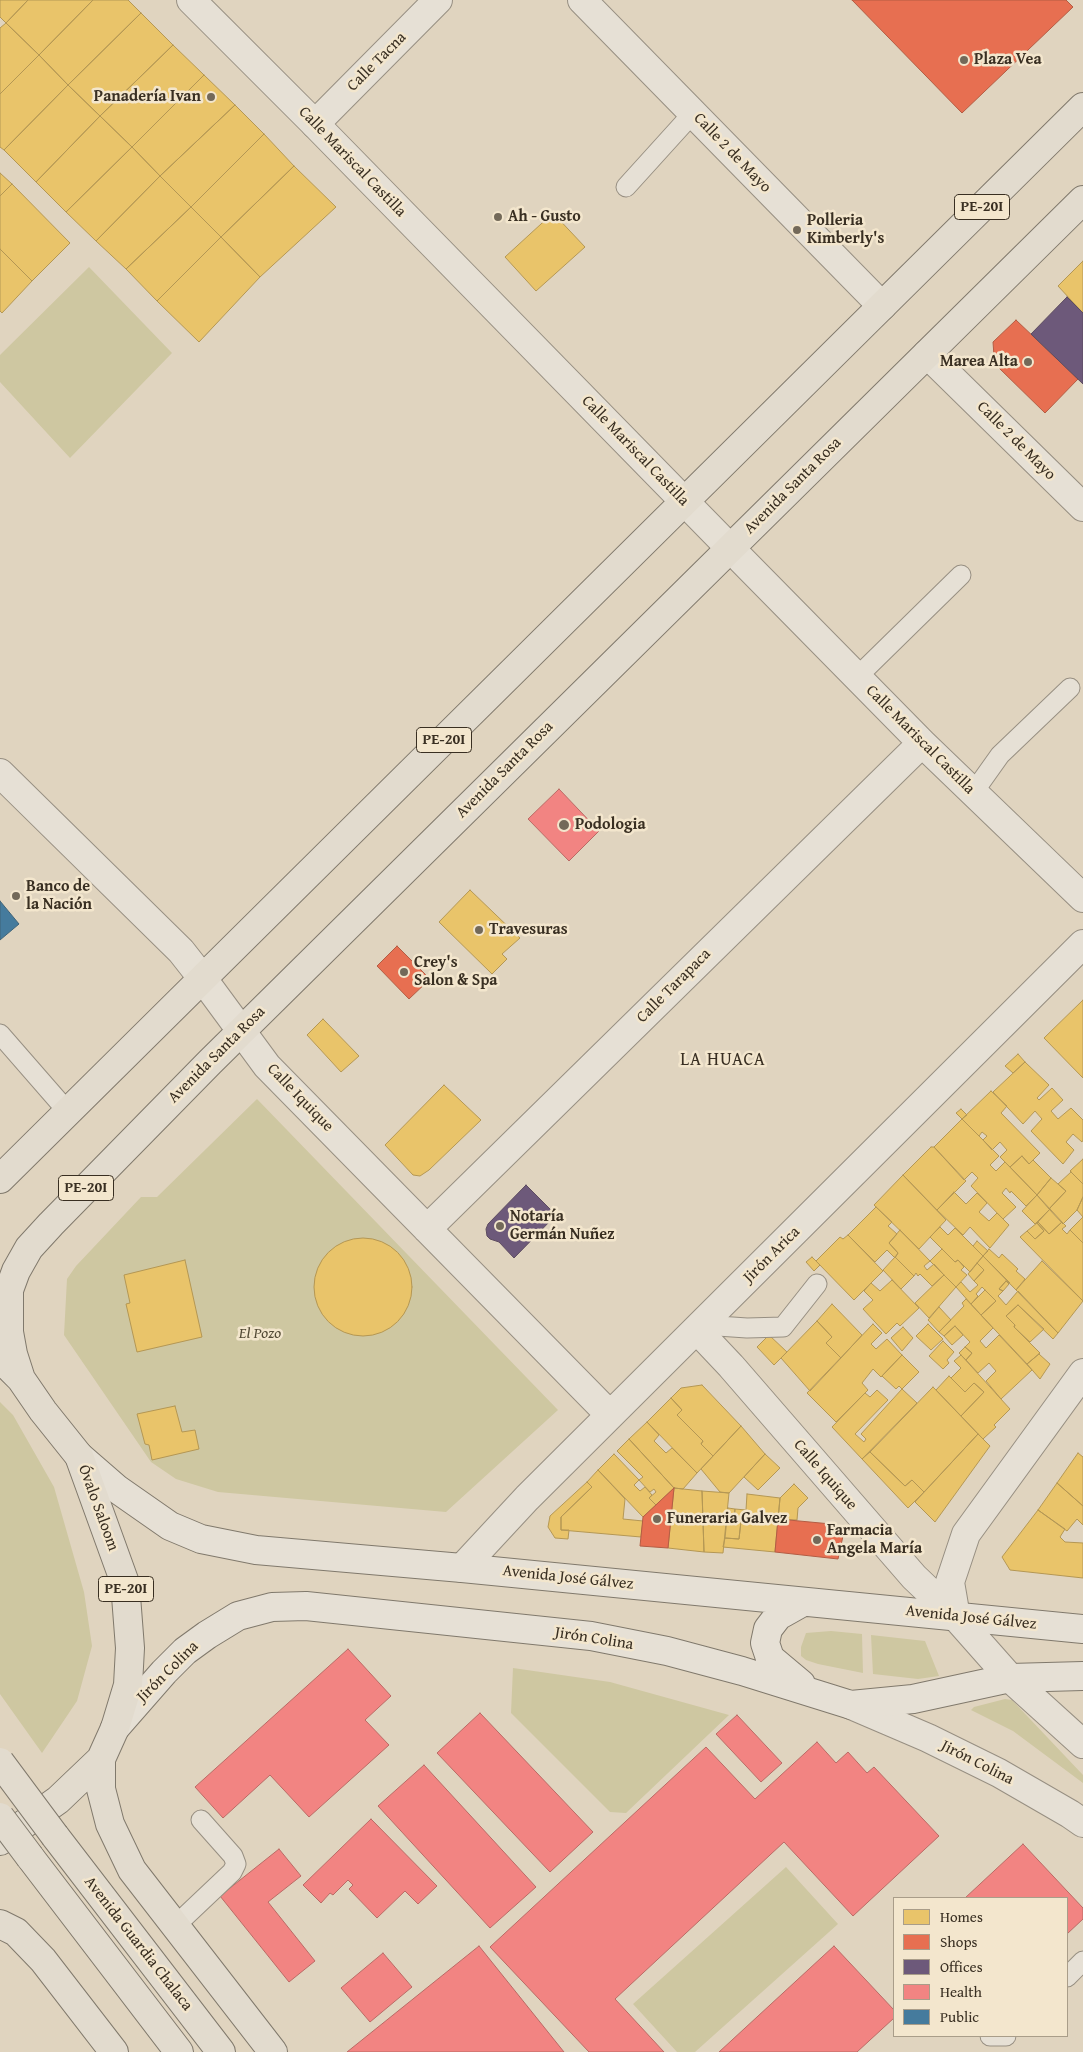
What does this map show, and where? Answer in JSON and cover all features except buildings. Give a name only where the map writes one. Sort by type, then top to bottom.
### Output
[{"type":"main road","name":"PE-20I","points":[[0,1179],[1083,107]]},
{"type":"main road","name":"Avenida Santa Rosa","points":[[21,1379],[13,1354],[9,1332],[8,1309],[11,1284],[29,1248],[242,1032],[1083,200]]},
{"type":"main road","name":"Óvalo Saloom","points":[[0,1359],[21,1379],[43,1411],[79,1456],[125,1582],[130,1648],[128,1685],[116,1728],[101,1759],[58,1800],[0,1841]]},
{"type":"main road","points":[[101,1759],[101,1789],[110,1824],[132,1870],[274,2052]]},
{"type":"main road","name":"Avenida Guardia Chalaca","points":[[0,1762],[54,1836],[221,2052]]},
{"type":"main road","name":"Avenida Guardia Chalaca","points":[[0,1817],[179,2052]]},
{"type":"main road","points":[[0,1924],[16,1932],[43,1960],[114,2052]]},
{"type":"street","name":"Calle Mariscal Castilla","points":[[191,0],[316,124],[922,743],[1083,898]]},
{"type":"street","name":"Calle Tacna","points":[[316,124],[438,0]]},
{"type":"street","name":"Calle 2 de Mayo","points":[[582,0],[882,306]]},
{"type":"street","name":"Calle 2 de Mayo","points":[[927,354],[1083,507]]},
{"type":"street","name":"Calle Tarapaca","points":[[427,1229],[922,743]]},
{"type":"street","name":"Calle Iquique","points":[[0,773],[181,951],[267,1066],[610,1415]]},
{"type":"street","name":"Jirón Arica","points":[[462,1568],[527,1498],[1083,944]]},
{"type":"street","name":"Calle Iquique","points":[[700,1327],[731,1366],[914,1577],[956,1617]]},
{"type":"street","points":[[1083,1373],[966,1534],[950,1582],[956,1617],[1010,1678],[1083,1744]]},
{"type":"street","name":"Avenida José Gálvez","points":[[79,1456],[117,1489],[170,1526],[201,1539],[265,1551],[462,1568],[1083,1629]]},
{"type":"street","points":[[803,1602],[778,1616],[768,1629],[765,1643],[770,1658],[814,1694]]},
{"type":"street","name":"Jirón Colina","points":[[116,1728],[164,1672],[185,1651],[207,1634],[238,1616],[272,1607],[306,1606],[591,1636],[667,1651],[851,1705],[928,1738],[999,1773],[1083,1823]]},
{"type":"street","points":[[851,1705],[913,1699],[1010,1678],[1083,1676]]},
{"type":"lane","points":[[626,187],[693,113]]},
{"type":"lane","points":[[857,677],[961,576]]},
{"type":"lane","points":[[973,792],[1000,755],[1070,688]]},
{"type":"lane","points":[[0,1034],[68,1112]]},
{"type":"lane","points":[[700,1327],[783,1327],[817,1284]]},
{"type":"lane","points":[[176,1925],[232,1872],[236,1864],[233,1856],[201,1820]]},
{"type":"lane","points":[[1068,1976],[1083,1961]]},
{"type":"green space","points":[[89,267],[172,353],[70,458],[0,382],[0,355]]},
{"type":"green space","name":"El Pozo","points":[[257,1099],[558,1410],[446,1512],[218,1492],[176,1479],[151,1462],[64,1335],[67,1279],[76,1266],[141,1197],[157,1197]]},
{"type":"green space","points":[[0,1402],[13,1415],[54,1487],[84,1592],[92,1646],[77,1701],[42,1753],[0,1694]]},
{"type":"green space","points":[[831,1631],[862,1634],[863,1673],[818,1664],[801,1656],[801,1647],[806,1633]]},
{"type":"green space","points":[[871,1635],[925,1641],[939,1676],[918,1679],[873,1674]]},
{"type":"green space","points":[[513,1668],[610,1682],[729,1715],[626,1813],[610,1812],[511,1713]]},
{"type":"green space","points":[[1005,1699],[1012,1700],[1083,1775],[1083,1783],[1013,1731],[971,1710],[974,1707]]},
{"type":"green space","points":[[786,1867],[838,1924],[695,2052],[677,2052],[633,2004]]},
{"type":"place","name":"Plaza Vea","points":[[964,60]]},
{"type":"place","name":"Panadería Ivan","points":[[211,97]]},
{"type":"place","name":"Ah - Gusto","points":[[498,217]]},
{"type":"place","name":"Polleria Kimberly's","points":[[797,230]]},
{"type":"place","name":"Marea Alta","points":[[1028,362]]},
{"type":"place","name":"Podologia","points":[[564,825]]},
{"type":"place","name":"Banco de la Nación","points":[[16,896]]},
{"type":"place","name":"Travesuras","points":[[479,930]]},
{"type":"place","name":"Crey's Salon & Spa","points":[[404,972]]},
{"type":"place","name":"Notaría Germán Nuñez","points":[[500,1226]]},
{"type":"place","name":"Funeraria Galvez","points":[[657,1519]]},
{"type":"place","name":"Farmacia Angela María","points":[[817,1540]]},
{"type":"district","name":"LA HUACA","points":[[723,1060]]}]
